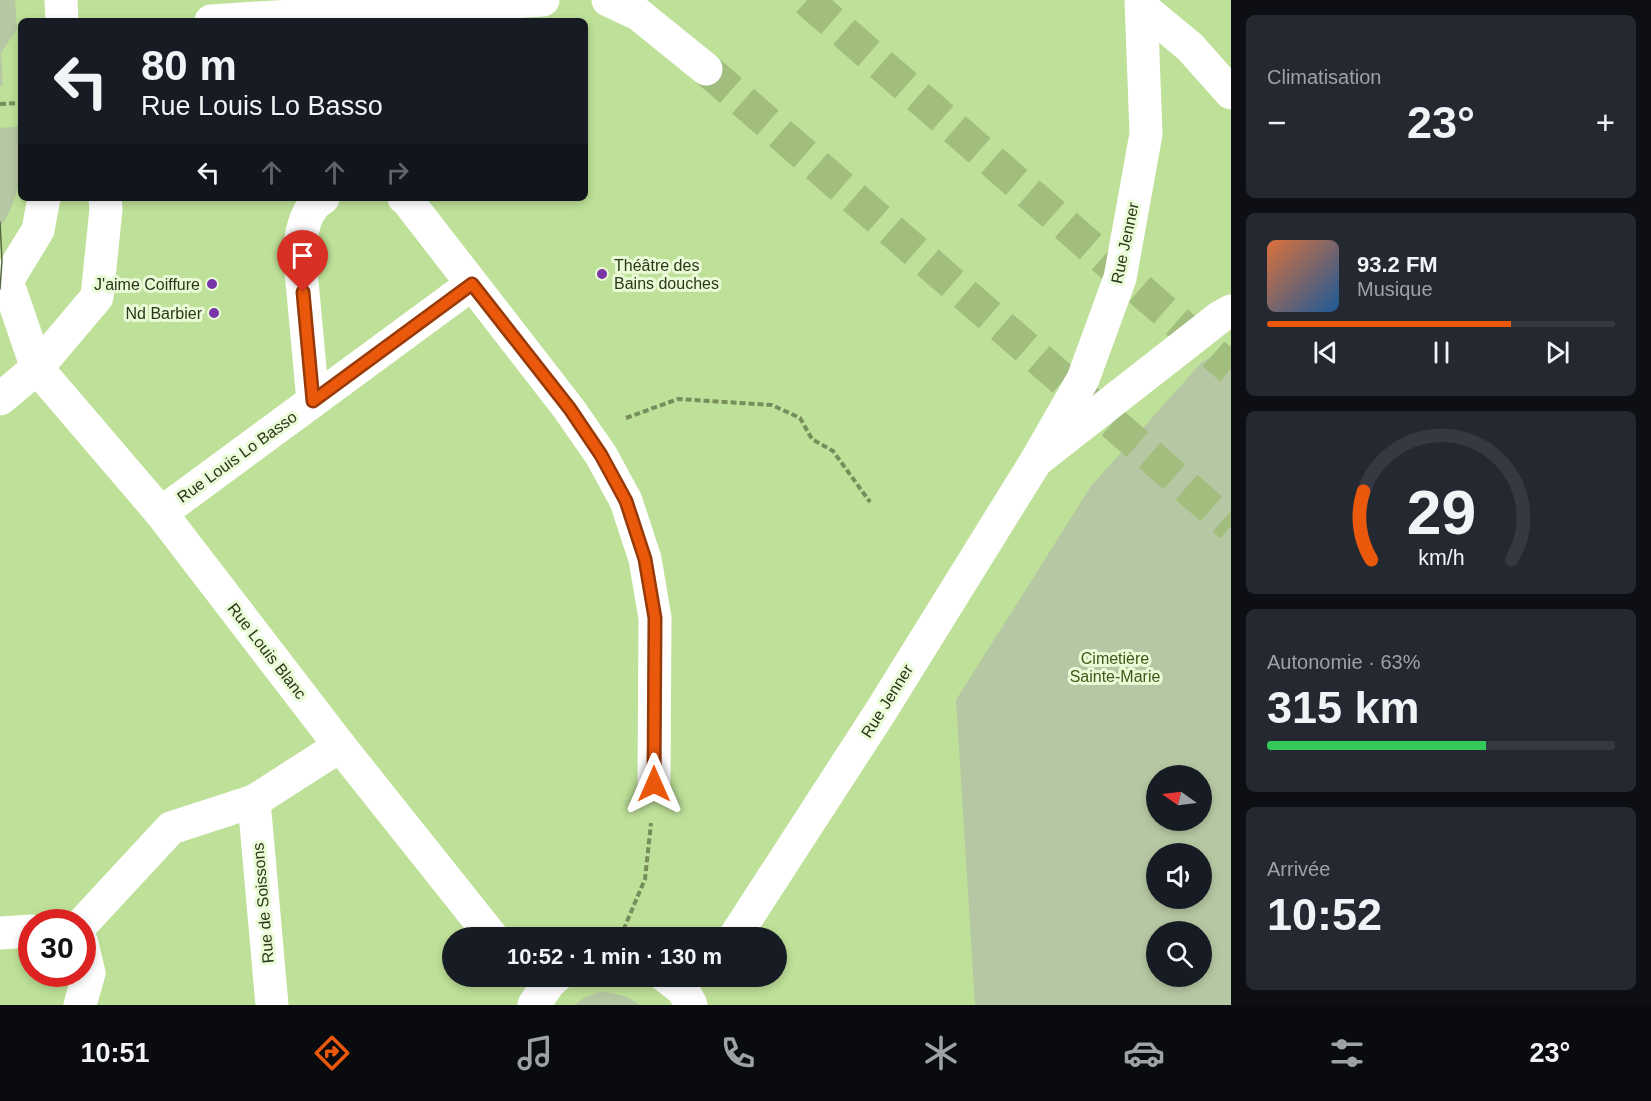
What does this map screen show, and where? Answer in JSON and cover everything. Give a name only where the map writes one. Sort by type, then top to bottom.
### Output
[{"type":"main road","points":[[61,0],[62,18]]},
{"type":"main road","points":[[250,18],[443,3],[543,0]]},
{"type":"main road","points":[[608,0],[638,14],[706,69]]},
{"type":"main road","points":[[1142,4],[1190,47],[1231,93]]},
{"type":"main road","name":"Rue Jenner","points":[[741,927],[881,711],[1083,379],[1120,278],[1146,134],[1142,4]]},
{"type":"main road","points":[[37,368],[3,285],[38,230],[43,201]]},
{"type":"main road","points":[[0,399],[37,368],[97,297],[105,201]]},
{"type":"main road","name":"Rue Louis Lo Basso","points":[[313,401],[299,249],[303,226],[317,201]]},
{"type":"main road","points":[[408,201],[570,409],[601,455],[626,501],[645,559],[655,618],[654,784]]},
{"type":"main road","name":"Rue Louis Lo Basso","points":[[161,513],[472,284]]},
{"type":"main road","name":"Rue Jenner","points":[[1035,461],[1220,317],[1231,311]]},
{"type":"main road","name":"Rue Louis Blanc","points":[[37,368],[161,513],[340,746],[484,927]]},
{"type":"main road","points":[[96,909],[171,828],[254,801],[340,746]]},
{"type":"main road","name":"Rue de Soissons","points":[[254,801],[272,1005]]},
{"type":"main road","points":[[0,933],[18,932]]},
{"type":"main road","points":[[81,1005],[86,987]]},
{"type":"main road","points":[[529,995],[543,987]]},
{"type":"path","points":[[0,104],[18,103]]},
{"type":"path","points":[[585,433],[678,399],[772,405],[800,418],[812,439],[833,451],[870,502]]},
{"type":"path","points":[[625,927],[645,879],[654,784]]},
{"type":"green space","points":[[0,0],[15,0],[17,29],[1,53],[3,86],[0,86]]},
{"type":"green space","points":[[18,126],[17,191],[8,215],[0,227],[0,128]]},
{"type":"green space","name":"Cimetière Sainte-Marie","points":[[1231,345],[1231,1005],[975,1005],[956,700],[1091,486],[1201,363]]},
{"type":"green space","points":[[600,992],[621,995],[639,1005],[574,1005]]},
{"type":"tunnel","points":[[807,0],[1231,369]]},
{"type":"tunnel","points":[[706,69],[1231,526]]},
{"type":"tram line","points":[[0,222],[2,260],[0,289]]},
{"type":"place","name":"Théâtre des Bains douches","points":[[602,274]]},
{"type":"place","name":"J'aime Coiffure","points":[[212,284]]},
{"type":"place","name":"Nd Barbier","points":[[214,313]]},
{"type":"route","points":[[303,292],[313,401],[472,284],[570,409],[601,455],[626,501],[645,559],[655,618],[654,784]]}]
